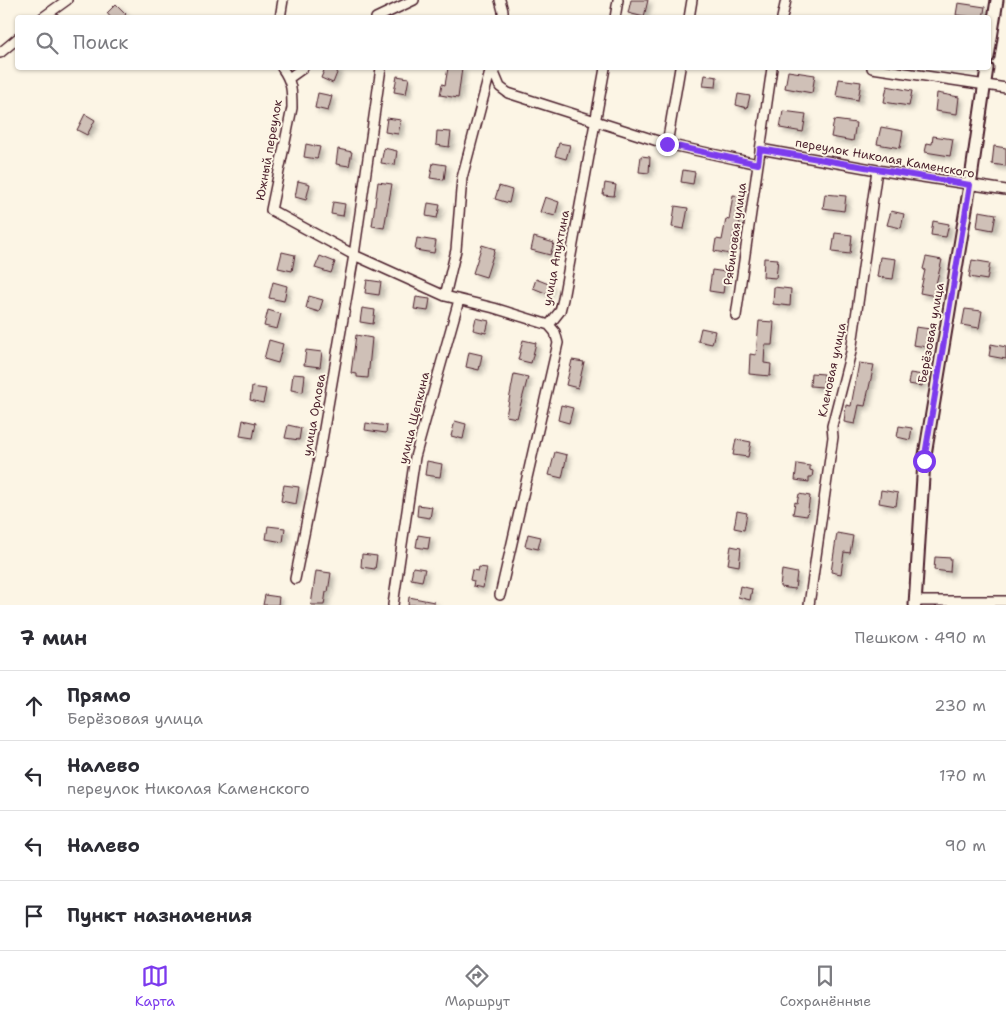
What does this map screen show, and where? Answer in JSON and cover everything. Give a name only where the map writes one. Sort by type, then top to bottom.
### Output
[{"type":"main road","points":[[991,38],[997,0]]},
{"type":"main road","name":"Берёзовая улица","points":[[915,603],[924,461],[970,185],[987,70]]},
{"type":"street","points":[[46,15],[67,0]]},
{"type":"street","points":[[280,15],[283,0]]},
{"type":"street","points":[[382,15],[414,0]]},
{"type":"street","points":[[500,0],[503,15]]},
{"type":"street","points":[[616,15],[618,0]]},
{"type":"street","points":[[690,15],[692,0]]},
{"type":"street","points":[[783,15],[786,0]]},
{"type":"street","points":[[0,53],[15,40]]},
{"type":"street","name":"Южный переулок","points":[[283,70],[289,78],[292,92],[292,108],[271,210],[354,255]]},
{"type":"street","points":[[289,78],[301,70]]},
{"type":"street","name":"улица Орлова","points":[[295,578],[316,475],[354,255],[381,70]]},
{"type":"street","points":[[445,296],[456,250],[462,178],[491,70]]},
{"type":"street","points":[[493,70],[500,87],[508,93],[667,144],[758,164]]},
{"type":"street","name":"улица Апухтина","points":[[500,594],[558,343],[555,332],[550,325],[560,311],[563,299],[605,70]]},
{"type":"street","points":[[667,144],[680,70]]},
{"type":"street","name":"Рябиновая улица","points":[[736,316],[772,70]]},
{"type":"street","points":[[885,70],[1006,88]]},
{"type":"street","name":"переулок Николая Каменского","points":[[760,149],[876,170],[1006,190]]},
{"type":"street","name":"Кленовая улица","points":[[808,605],[833,437],[832,426],[851,352],[876,170]]},
{"type":"street","points":[[354,255],[445,296],[550,325]]},
{"type":"street","name":"улица Щепкина","points":[[393,605],[415,457],[459,300]]},
{"type":"street","points":[[915,603],[1006,601]]},
{"type":"building","points":[[631,0],[648,0],[644,15],[628,13]]},
{"type":"building","points":[[958,3],[985,7],[984,15],[956,15]]},
{"type":"building","points":[[116,4],[126,14],[109,15],[107,13]]},
{"type":"building","points":[[324,70],[338,70],[333,83],[321,78]]},
{"type":"building","points":[[448,70],[462,70],[458,98],[440,95],[442,84],[445,85]]},
{"type":"building","points":[[788,71],[815,75],[812,93],[785,88]]},
{"type":"building","points":[[705,75],[717,77],[716,87],[703,86]]},
{"type":"building","points":[[397,76],[409,78],[406,94],[394,92]]},
{"type":"building","points":[[839,79],[861,82],[858,100],[836,96]]},
{"type":"building","points":[[887,86],[912,91],[909,106],[884,102]]},
{"type":"building","points":[[318,93],[332,96],[328,111],[315,108]]},
{"type":"building","points":[[937,93],[959,97],[957,114],[935,111]]},
{"type":"building","points":[[738,94],[750,96],[747,108],[736,105]]},
{"type":"building","points":[[783,111],[806,114],[803,132],[780,128]]},
{"type":"building","points":[[85,114],[95,120],[87,135],[77,130]]},
{"type":"building","points":[[387,118],[401,120],[398,134],[385,132]]},
{"type":"building","points":[[834,120],[856,123],[853,141],[831,137]]},
{"type":"building","points":[[881,127],[903,131],[900,148],[877,144]]},
{"type":"building","points":[[437,131],[451,132],[449,147],[436,145]]},
{"type":"building","points":[[933,136],[953,139],[950,156],[925,152],[927,143],[932,144]]},
{"type":"building","points":[[559,143],[570,145],[566,159],[555,156]]},
{"type":"building","points":[[306,144],[320,147],[317,159],[304,157]]},
{"type":"building","points":[[994,146],[1006,148],[1006,166],[992,164]]},
{"type":"building","points":[[384,148],[397,151],[395,165],[381,163]]},
{"type":"building","points":[[338,149],[352,152],[349,166],[336,164]]},
{"type":"building","points":[[641,156],[650,157],[649,173],[639,172]]},
{"type":"building","points":[[433,163],[446,165],[444,180],[430,178]]},
{"type":"building","points":[[683,170],[695,172],[693,184],[681,182]]},
{"type":"building","points":[[298,181],[310,184],[306,200],[295,197]]},
{"type":"building","points":[[378,182],[392,184],[384,228],[372,226]]},
{"type":"building","points":[[605,183],[616,185],[614,196],[603,195]]},
{"type":"building","points":[[499,186],[512,190],[509,203],[495,199]]},
{"type":"building","points":[[825,194],[846,196],[844,211],[823,208]]},
{"type":"building","points":[[733,195],[741,196],[737,221],[740,221],[738,232],[734,232],[730,254],[714,251],[716,239],[722,240],[726,219],[729,220]]},
{"type":"building","points":[[545,197],[559,202],[555,216],[540,212]]},
{"type":"building","points":[[333,202],[345,204],[343,216],[331,214]]},
{"type":"building","points":[[428,203],[440,205],[437,218],[426,216]]},
{"type":"building","points":[[675,206],[688,208],[684,229],[672,227]]},
{"type":"building","points":[[891,211],[904,214],[901,228],[887,225]]},
{"type":"building","points":[[979,211],[996,214],[993,230],[977,227]]},
{"type":"building","points":[[933,221],[949,224],[946,237],[931,235]]},
{"type":"building","points":[[835,233],[852,235],[850,254],[832,252]]},
{"type":"building","points":[[534,237],[554,243],[550,255],[531,250]]},
{"type":"building","points":[[417,238],[436,241],[434,253],[415,250]]},
{"type":"building","points":[[482,245],[495,249],[486,277],[473,273]]},
{"type":"building","points":[[282,252],[295,255],[292,271],[278,268]]},
{"type":"building","points":[[320,256],[335,262],[331,273],[315,268]]},
{"type":"building","points":[[880,257],[896,259],[893,279],[877,277]]},
{"type":"building","points":[[926,257],[942,260],[936,284],[939,285],[936,296],[920,293]]},
{"type":"building","points":[[764,258],[778,259],[776,278],[763,277]]},
{"type":"building","points":[[972,260],[990,263],[987,280],[969,277]]},
{"type":"building","points":[[712,270],[726,272],[723,293],[709,291]]},
{"type":"building","points":[[536,279],[551,285],[548,294],[533,288]]},
{"type":"building","points":[[367,280],[381,282],[379,295],[365,293]]},
{"type":"building","points":[[273,282],[287,286],[284,301],[269,298]]},
{"type":"building","points":[[774,287],[791,289],[790,306],[773,304]]},
{"type":"building","points":[[309,296],[323,300],[319,312],[306,308]]},
{"type":"building","points":[[416,297],[430,299],[428,311],[414,309]]},
{"type":"building","points":[[362,308],[375,310],[373,324],[360,322]]},
{"type":"building","points":[[965,309],[982,311],[979,328],[962,325]]},
{"type":"building","points":[[268,310],[281,314],[277,329],[264,326]]},
{"type":"building","points":[[476,318],[489,321],[486,333],[473,330]]},
{"type":"building","points":[[759,321],[774,322],[772,345],[765,345],[764,363],[771,364],[770,376],[749,374],[750,354],[756,355]]},
{"type":"building","points":[[916,327],[930,329],[927,347],[913,345]]},
{"type":"building","points":[[701,328],[715,331],[712,344],[698,341]]},
{"type":"building","points":[[356,335],[372,338],[368,378],[357,377],[357,374],[351,373]]},
{"type":"building","points":[[269,340],[283,344],[278,363],[264,359]]},
{"type":"building","points":[[523,340],[536,343],[531,363],[518,360]]},
{"type":"building","points":[[991,344],[1006,347],[1006,359],[989,356]]},
{"type":"building","points":[[306,350],[322,352],[320,367],[304,365]]},
{"type":"building","points":[[469,352],[482,355],[479,370],[466,367]]},
{"type":"building","points":[[572,360],[584,362],[578,388],[566,385]]},
{"type":"building","points":[[859,363],[874,365],[865,406],[859,405],[855,424],[844,422],[846,405],[851,406]]},
{"type":"building","points":[[811,373],[824,374],[823,387],[810,386]]},
{"type":"building","points":[[910,373],[923,375],[922,386],[908,384]]},
{"type":"building","points":[[293,374],[305,375],[303,392],[291,390]]},
{"type":"building","points":[[514,374],[528,377],[517,418],[506,416]]},
{"type":"building","points":[[252,387],[266,389],[263,403],[250,400]]},
{"type":"building","points":[[561,405],[573,408],[569,423],[558,420]]},
{"type":"building","points":[[243,420],[256,423],[253,438],[240,436]]},
{"type":"building","points":[[455,421],[466,424],[463,439],[451,436]]},
{"type":"building","points":[[366,423],[387,426],[386,433],[365,430]]},
{"type":"building","points":[[288,425],[301,428],[299,440],[285,438]]},
{"type":"building","points":[[899,426],[912,428],[910,440],[897,437]]},
{"type":"building","points":[[736,439],[751,442],[748,457],[733,455]]},
{"type":"building","points":[[555,452],[567,455],[562,478],[549,475]]},
{"type":"building","points":[[427,461],[442,464],[440,477],[425,475]]},
{"type":"building","points":[[797,464],[810,466],[810,470],[813,471],[812,477],[809,477],[809,482],[795,480]]},
{"type":"building","points":[[284,485],[299,487],[296,504],[281,501]]},
{"type":"building","points":[[881,490],[898,493],[896,506],[879,503]]},
{"type":"building","points":[[799,494],[810,496],[807,516],[793,514],[795,502],[797,503]]},
{"type":"building","points":[[418,505],[432,507],[430,518],[417,516]]},
{"type":"building","points":[[737,511],[747,513],[744,530],[734,528]]},
{"type":"building","points":[[268,526],[285,528],[283,542],[266,539]]},
{"type":"building","points":[[837,533],[853,536],[850,553],[844,552],[841,574],[831,572]]},
{"type":"building","points":[[528,534],[541,537],[538,549],[525,546]]},
{"type":"building","points":[[418,535],[430,537],[428,549],[416,547]]},
{"type":"building","points":[[731,546],[741,548],[739,566],[728,564]]},
{"type":"building","points":[[362,554],[377,556],[375,569],[361,567]]},
{"type":"building","points":[[935,557],[951,558],[950,572],[934,570]]},
{"type":"building","points":[[413,567],[425,569],[422,581],[411,579]]},
{"type":"building","points":[[479,567],[487,568],[483,588],[473,586],[474,581],[470,580],[472,570],[478,571]]},
{"type":"building","points":[[782,570],[797,573],[795,589],[780,587]]},
{"type":"building","points":[[316,571],[331,573],[324,605],[311,605]]},
{"type":"building","points":[[740,586],[752,589],[750,600],[738,597]]},
{"type":"building","points":[[265,595],[279,597],[278,605],[263,605]]},
{"type":"building","points":[[409,597],[434,602],[434,605],[408,605]]},
{"type":"route","points":[[667,144],[758,164],[760,149],[970,185],[924,461]]}]
